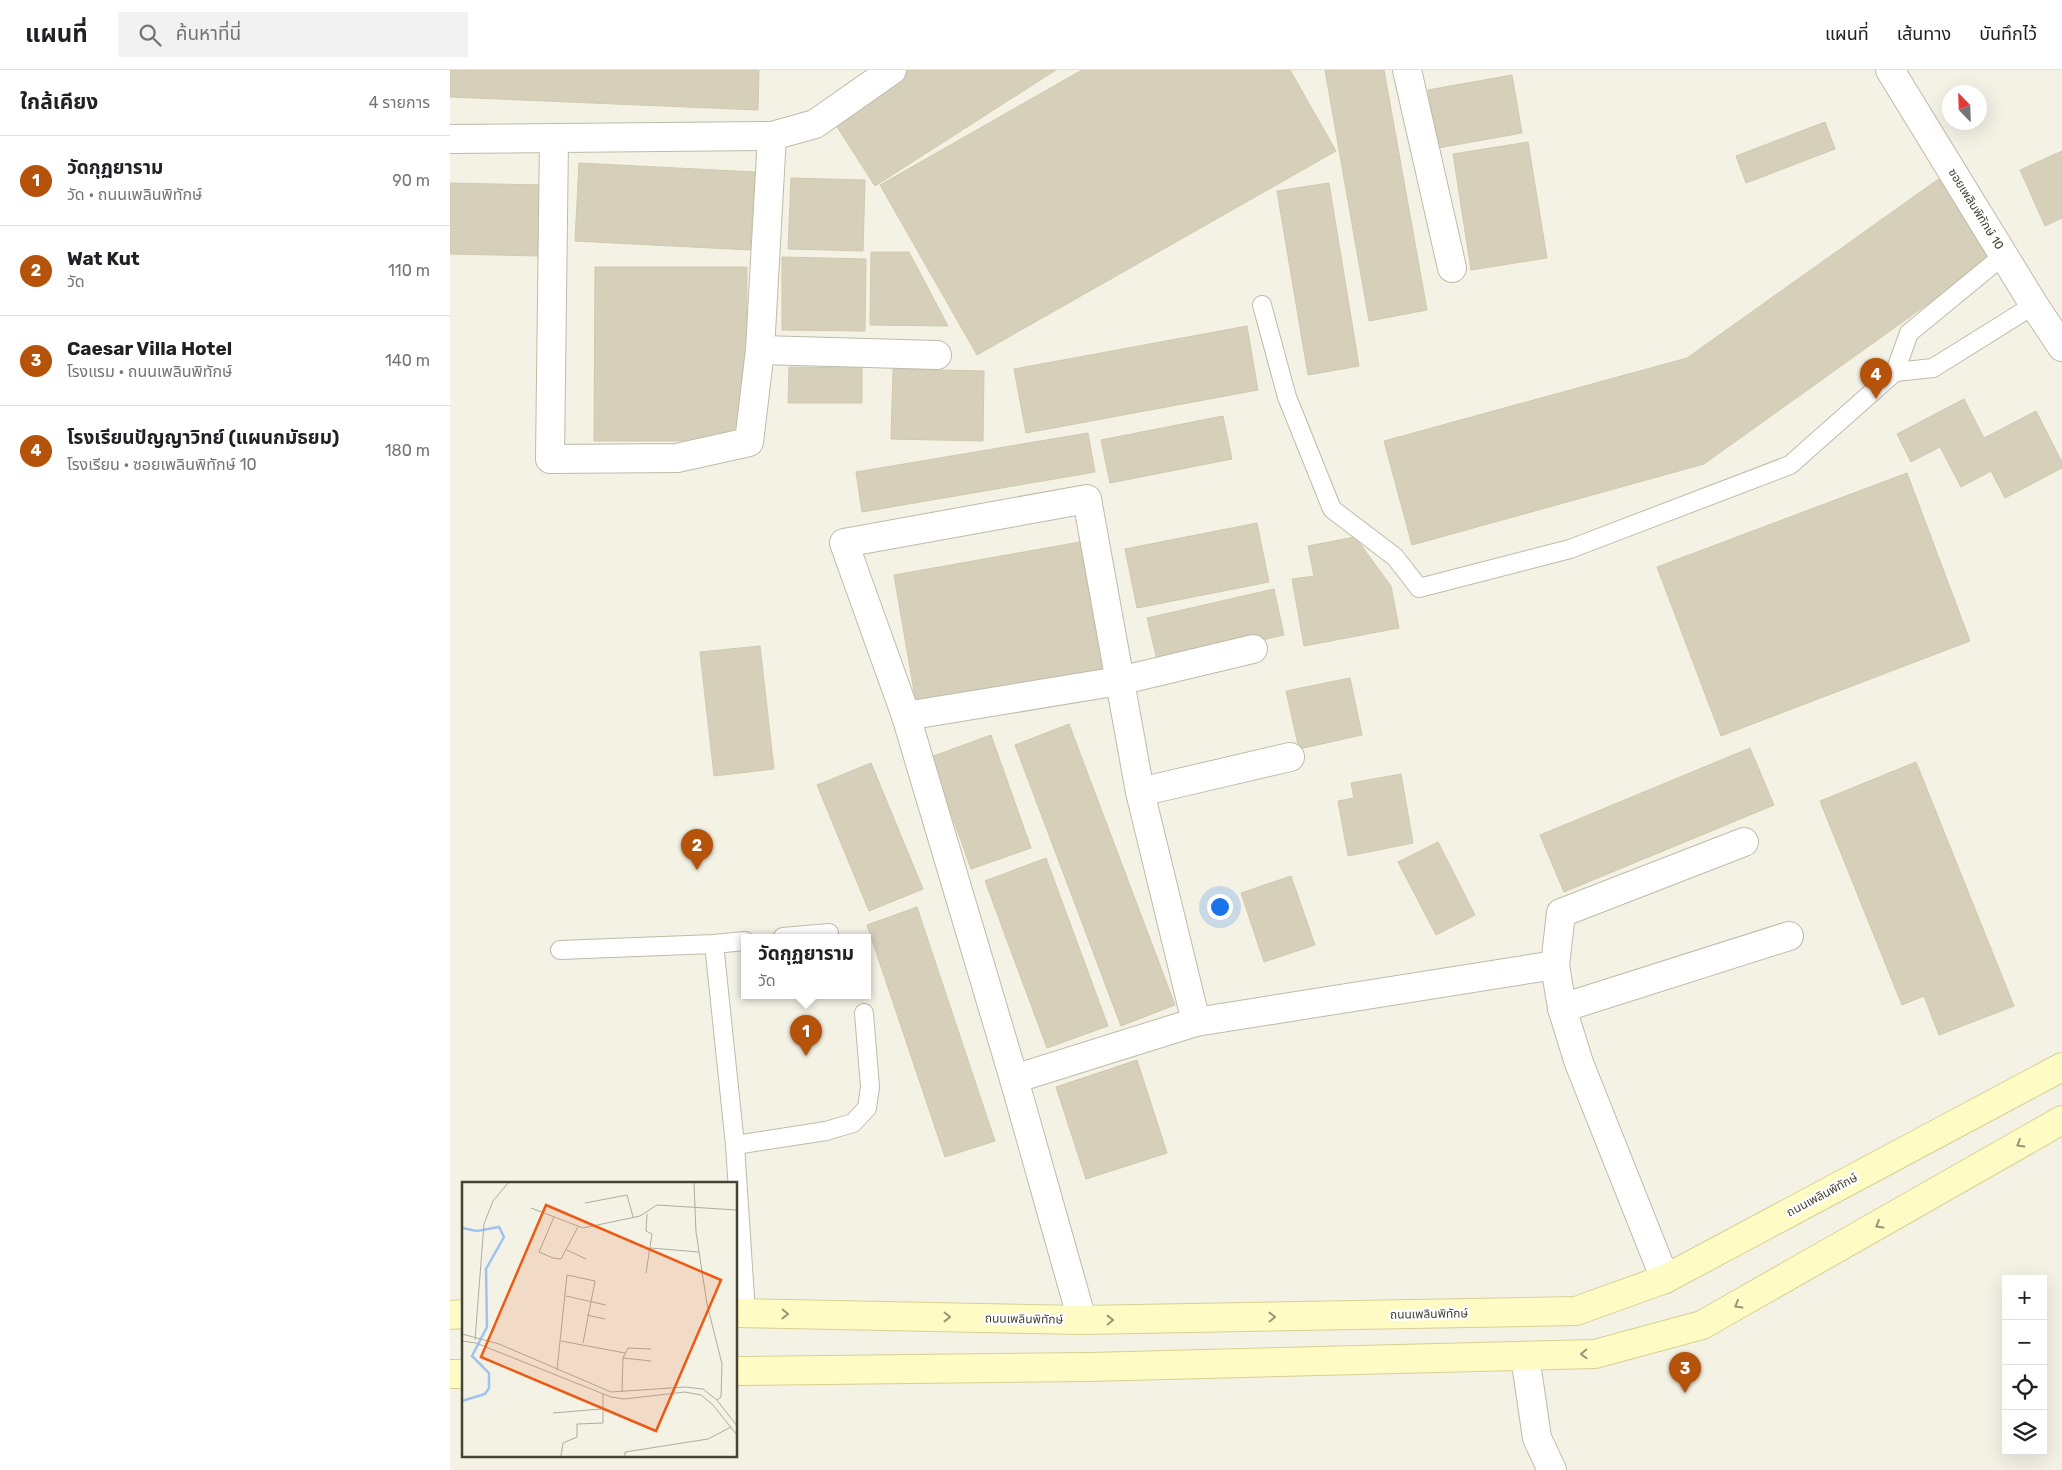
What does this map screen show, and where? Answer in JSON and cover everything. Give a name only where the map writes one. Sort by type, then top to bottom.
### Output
[{"type":"main road","name":"ถนนเพลินพิทักษ์","points":[[741,1313],[1082,1320],[1576,1311],[1665,1279],[2062,1067]]},
{"type":"main road","points":[[738,1371],[1089,1367],[1595,1354],[1702,1326],[2062,1120]]},
{"type":"street","points":[[450,139],[772,136],[815,124],[892,70]]},
{"type":"street","points":[[1407,70],[1452,268]]},
{"type":"street","name":"ซอยเพลินพิทักษ์ 10","points":[[1890,70],[2034,305],[2062,347]]},
{"type":"street","points":[[554,138],[550,458],[677,458],[749,442],[760,350],[772,136]]},
{"type":"street","points":[[760,350],[937,354]]},
{"type":"street","points":[[1082,1320],[1014,1079],[906,716],[844,543],[1087,499],[1140,792],[1196,1022]]},
{"type":"street","points":[[906,716],[1119,681],[1252,649]]},
{"type":"street","points":[[1140,792],[1290,757]]},
{"type":"street","points":[[1665,1279],[1579,1063],[1562,1008],[1555,965],[1560,913],[1744,842]]},
{"type":"street","points":[[1562,1008],[1789,936]]},
{"type":"street","points":[[1014,1079],[1196,1022],[1555,965]]},
{"type":"street","points":[[1526,1356],[1537,1438],[1552,1470]]},
{"type":"lane","points":[[1262,305],[1287,397],[1332,509],[1395,557],[1419,588],[1570,549],[1790,465],[1895,372],[1909,333],[2004,255]]},
{"type":"lane","points":[[1895,372],[1933,368],[2034,305]]},
{"type":"lane","points":[[818,934],[829,933]]},
{"type":"lane","points":[[560,950],[741,941]]},
{"type":"lane","points":[[714,944],[735,1145],[736,1182]]},
{"type":"lane","points":[[735,1145],[826,1131],[853,1123],[863,1113],[867,1108],[870,1087],[864,1013]]},
{"type":"lane","points":[[738,1229],[741,1313]]},
{"type":"building","points":[[450,70],[759,70],[758,110],[450,97]]},
{"type":"building","points":[[909,70],[1056,70],[875,186],[832,119]]},
{"type":"building","points":[[1082,70],[1290,70],[1336,151],[977,355],[880,185]]},
{"type":"building","points":[[1325,70],[1384,70],[1427,310],[1369,321]]},
{"type":"building","points":[[1512,75],[1522,133],[1438,148],[1428,90]]},
{"type":"building","points":[[1825,122],[1835,149],[1746,183],[1736,156]]},
{"type":"building","points":[[1528,142],[1547,258],[1471,270],[1453,154]]},
{"type":"building","points":[[2062,151],[2062,218],[2045,226],[2020,170]]},
{"type":"building","points":[[579,163],[755,172],[750,250],[575,241]]},
{"type":"building","points":[[1947,173],[1999,253],[1704,464],[1412,545],[1384,441],[1687,358]]},
{"type":"building","points":[[791,178],[865,180],[863,251],[788,249]]},
{"type":"building","points":[[450,183],[540,185],[539,256],[450,254]]},
{"type":"building","points":[[1329,183],[1359,366],[1308,375],[1277,191]]},
{"type":"building","points":[[871,252],[909,252],[948,326],[870,325]]},
{"type":"building","points":[[782,257],[866,259],[865,331],[782,330]]},
{"type":"building","points":[[595,267],[747,267],[746,441],[594,441]]},
{"type":"building","points":[[1247,326],[1258,390],[1026,433],[1014,369]]},
{"type":"building","points":[[789,367],[862,368],[862,403],[788,403]]},
{"type":"building","points":[[893,369],[984,371],[983,441],[891,439]]},
{"type":"building","points":[[1964,399],[1984,438],[2036,411],[2062,462],[2062,468],[2005,498],[1991,471],[1961,487],[1940,447],[1911,462],[1897,434]]},
{"type":"building","points":[[1223,416],[1232,459],[1110,483],[1101,440]]},
{"type":"building","points":[[1088,433],[1095,472],[862,512],[856,472]]},
{"type":"building","points":[[1907,473],[1970,641],[1721,736],[1657,567]]},
{"type":"building","points":[[1257,523],[1269,582],[1137,608],[1125,549]]},
{"type":"building","points":[[1355,537],[1391,586],[1399,628],[1304,646],[1292,579],[1314,576],[1308,546]]},
{"type":"building","points":[[1080,542],[1102,670],[916,703],[894,575]]},
{"type":"building","points":[[1274,589],[1284,635],[1158,664],[1147,618]]},
{"type":"building","points":[[760,646],[774,769],[714,776],[700,652]]},
{"type":"building","points":[[1350,678],[1362,735],[1299,749],[1286,691]]},
{"type":"building","points":[[1069,724],[1175,1005],[1121,1026],[1015,745]]},
{"type":"building","points":[[991,735],[1031,848],[971,869],[931,757]]},
{"type":"building","points":[[1750,748],[1774,805],[1564,892],[1540,835]]},
{"type":"building","points":[[1916,762],[2014,1006],[1939,1035],[1924,996],[1902,1005],[1820,801]]},
{"type":"building","points":[[871,763],[923,889],[869,911],[817,785]]},
{"type":"building","points":[[1401,774],[1413,843],[1348,856],[1338,801],[1354,798],[1351,783]]},
{"type":"building","points":[[1438,842],[1475,915],[1436,935],[1398,862]]},
{"type":"building","points":[[1046,858],[1108,1026],[1047,1048],[985,881]]},
{"type":"building","points":[[1291,876],[1315,945],[1264,962],[1241,893]]},
{"type":"building","points":[[917,907],[995,1141],[945,1157],[867,925]]},
{"type":"building","points":[[1137,1060],[1167,1153],[1086,1179],[1056,1087]]},
{"type":"place","name":"โรงเรียนปัญญาวิทย์ (แผนกมัธยม)","points":[[1876,399]]},
{"type":"place","name":"Wat Kut","points":[[697,870]]},
{"type":"place","name":"วัดกุฏยาราม","points":[[806,1056]]},
{"type":"place","name":"Caesar Villa Hotel","points":[[1685,1393]]}]
